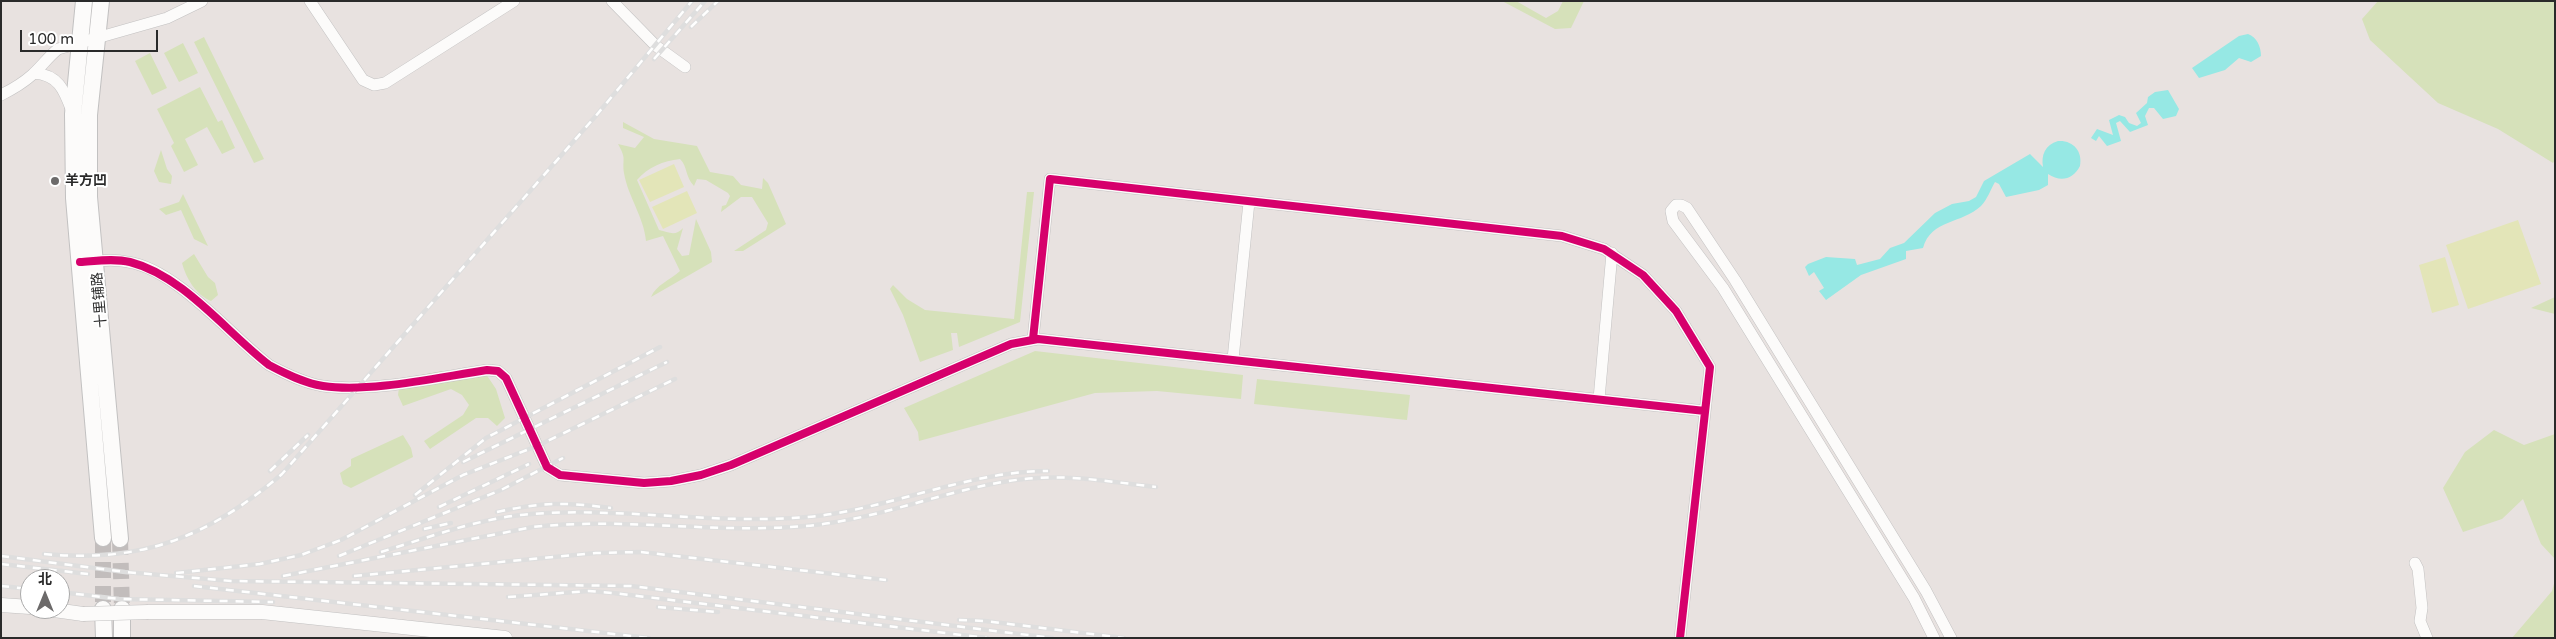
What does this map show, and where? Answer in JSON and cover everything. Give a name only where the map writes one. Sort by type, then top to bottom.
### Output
[{"type":"main road","name":"十里铺路","points":[[84,1],[73,114],[74,198],[88,262],[120,539]]},
{"type":"main road","name":"十里铺路","points":[[100,1],[89,115],[90,197],[88,262],[103,538]]},
{"type":"main road","points":[[103,609],[104,638]]},
{"type":"main road","points":[[122,609],[122,638]]},
{"type":"street","points":[[1,95],[21,84],[34,73],[46,58],[58,49],[96,36],[167,18],[202,1]]},
{"type":"street","points":[[310,1],[360,75],[374,85],[385,83],[514,1]]},
{"type":"street","points":[[612,1],[656,46],[684,67]]},
{"type":"street","points":[[34,73],[52,77],[60,84],[73,114]]},
{"type":"street","points":[[1033,339],[1050,179],[1562,236],[1582,240],[1612,253],[1643,275],[1676,311],[1710,367],[1680,638]]},
{"type":"street","points":[[1232,359],[1249,202]]},
{"type":"street","points":[[1934,638],[1914,598],[1723,288],[1673,221],[1671,211],[1676,205],[1687,208],[1735,280],[1926,592],[1951,638]]},
{"type":"street","points":[[1599,399],[1612,253]]},
{"type":"street","points":[[88,262],[129,262],[160,273],[270,364],[286,374],[313,383],[346,387],[401,383],[487,370],[498,371],[506,378],[547,467],[551,471],[560,475],[644,483],[694,476],[731,464],[1011,344],[1033,339],[1049,339],[1705,411]]},
{"type":"street","points":[[2415,563],[2418,569],[2422,608],[2420,621],[2426,638]]},
{"type":"street","points":[[1,606],[20,607]]},
{"type":"street","points":[[70,612],[83,614],[262,612],[505,638]]},
{"type":"green space","points":[[1502,1],[1516,1],[1546,18],[1558,11],[1563,1],[1584,1],[1571,28],[1555,29]]},
{"type":"green space","points":[[2378,1],[2555,1],[2555,160],[2553,163],[2498,129],[2438,103],[2370,40],[2362,19]]},
{"type":"green space","points":[[204,37],[264,159],[254,163],[194,42]]},
{"type":"green space","points":[[183,43],[198,73],[179,82],[164,53]]},
{"type":"green space","points":[[150,53],[167,88],[152,95],[135,61]]},
{"type":"green space","points":[[200,87],[218,122],[222,120],[235,148],[222,154],[207,127],[185,139],[198,165],[184,172],[171,146],[174,143],[157,109]]},
{"type":"green space","points":[[623,122],[654,139],[697,146],[710,172],[733,176],[741,185],[762,189],[763,178],[768,183],[786,224],[743,251],[734,251],[766,230],[768,223],[752,197],[741,197],[721,212],[722,206],[726,205],[730,196],[728,193],[706,180],[697,179],[694,186],[680,159],[668,161],[651,168],[637,180],[659,230],[675,233],[683,228],[677,249],[682,256],[689,255],[696,219],[711,252],[712,262],[651,297],[660,286],[680,271],[663,236],[646,241],[645,232],[626,182],[623,156],[618,144],[635,148],[644,137],[623,128]]},
{"type":"green space","points":[[161,150],[167,169],[172,176],[171,184],[159,182],[154,171]]},
{"type":"green space","points":[[674,164],[684,187],[650,202],[639,180]]},
{"type":"green space","points":[[687,191],[697,213],[663,229],[652,207]]},
{"type":"green space","points":[[1027,192],[1034,192],[1020,322],[959,347],[957,333],[951,333],[953,350],[920,362],[903,315],[890,289],[893,285],[907,299],[925,310],[1014,319]]},
{"type":"green space","points":[[183,194],[208,246],[194,239],[181,210],[166,215],[159,209],[179,202]]},
{"type":"green space","points":[[2518,220],[2541,284],[2468,309],[2446,245]]},
{"type":"green space","points":[[194,254],[208,277],[215,283],[218,295],[211,301],[196,290],[184,269],[182,263]]},
{"type":"green space","points":[[2445,257],[2459,305],[2432,313],[2419,265]]},
{"type":"green space","points":[[2555,297],[2555,314],[2531,308]]},
{"type":"green space","points":[[1035,351],[1243,375],[1241,399],[1157,391],[1095,393],[919,441],[918,432],[904,408]]},
{"type":"green space","points":[[442,371],[453,376],[469,379],[486,374],[496,389],[505,418],[497,426],[488,418],[476,418],[430,449],[424,441],[463,415],[469,405],[462,395],[451,389],[403,406],[398,395],[400,379]]},
{"type":"green space","points":[[1257,379],[1410,395],[1407,420],[1254,404]]},
{"type":"green space","points":[[2494,430],[2524,445],[2555,434],[2555,559],[2541,544],[2523,499],[2502,519],[2463,532],[2443,488],[2465,452]]},
{"type":"green space","points":[[403,435],[411,448],[413,457],[351,488],[343,484],[340,473],[351,466],[351,459]]},
{"type":"green space","points":[[2555,580],[2555,638],[2512,638],[2552,591]]},
{"type":"water","points":[[2248,34],[2254,37],[2258,43],[2261,56],[2251,62],[2239,58],[2225,70],[2199,78],[2192,68],[2239,36]]},
{"type":"water","points":[[2168,90],[2179,109],[2176,116],[2163,119],[2154,108],[2149,108],[2145,116],[2148,125],[2130,132],[2120,121],[2116,123],[2121,141],[2107,146],[2099,136],[2096,141],[2091,138],[2097,129],[2113,135],[2109,120],[2119,115],[2125,117],[2129,123],[2137,126],[2141,123],[2136,113],[2147,103],[2148,97],[2155,92]]},
{"type":"water","points":[[2058,141],[2068,142],[2076,148],[2080,156],[2080,166],[2070,177],[2062,179],[2048,174],[2048,185],[2039,190],[2006,197],[1999,184],[1995,182],[1981,206],[1933,232],[1923,248],[1906,251],[1906,259],[1861,275],[1826,300],[1819,291],[1824,288],[1814,272],[1809,276],[1805,267],[1826,257],[1855,259],[1857,265],[1880,259],[1890,248],[1904,243],[1935,213],[1952,204],[1969,201],[1976,197],[1984,181],[2030,154],[2043,167],[2045,151],[2050,145]]},
{"type":"tunnel","points":[[103,538],[103,609]]},
{"type":"tunnel","points":[[120,539],[122,609]]},
{"type":"railway","points":[[44,554],[79,556],[112,554],[143,550],[172,541],[200,530],[227,515],[282,474],[594,118],[692,1]]},
{"type":"railway","points":[[654,59],[705,1]]},
{"type":"railway","points":[[691,27],[718,1]]},
{"type":"railway","points":[[415,495],[486,438],[660,347]]},
{"type":"railway","points":[[463,462],[667,362]]},
{"type":"railway","points":[[176,573],[260,564],[301,555],[341,540],[463,475],[537,446],[675,379]]},
{"type":"railway","points":[[270,471],[308,435]]},
{"type":"railway","points":[[339,556],[501,490],[563,458]]},
{"type":"railway","points":[[439,507],[529,464]]},
{"type":"railway","points":[[381,552],[455,529],[512,516],[565,512],[739,519],[807,517],[867,507],[988,477],[1048,471]]},
{"type":"railway","points":[[283,576],[533,527],[567,524],[635,524],[737,528],[805,526],[861,517],[970,489],[1024,479],[1057,477],[1156,487]]},
{"type":"railway","points":[[497,512],[528,506],[554,504],[611,508]]},
{"type":"railway","points":[[424,529],[451,523]]},
{"type":"railway","points":[[354,576],[596,553],[641,552],[886,580]]},
{"type":"railway","points":[[1,556],[125,572],[231,581],[631,586],[1052,638]]},
{"type":"railway","points":[[1,564],[88,574]]},
{"type":"railway","points":[[1,586],[20,588]]},
{"type":"railway","points":[[194,586],[649,638]]},
{"type":"railway","points":[[508,597],[589,591],[613,593],[987,638]]},
{"type":"railway","points":[[70,593],[119,599],[273,602]]},
{"type":"railway","points":[[658,607],[718,612]]},
{"type":"railway","points":[[959,620],[985,621],[1124,638]]},
{"type":"cycle path","points":[[1033,339],[1050,179],[1562,236],[1604,249],[1643,275],[1676,311],[1710,367],[1680,638]]},
{"type":"cycle path","points":[[80,262],[118,260],[150,269],[168,279],[204,306],[269,365],[295,378],[316,385],[342,388],[383,386],[487,370],[498,371],[506,378],[547,467],[560,475],[644,483],[671,481],[701,475],[731,465],[1011,344],[1038,339],[1705,411]]},
{"type":"place","name":"羊方凹","points":[[55,181]]}]
